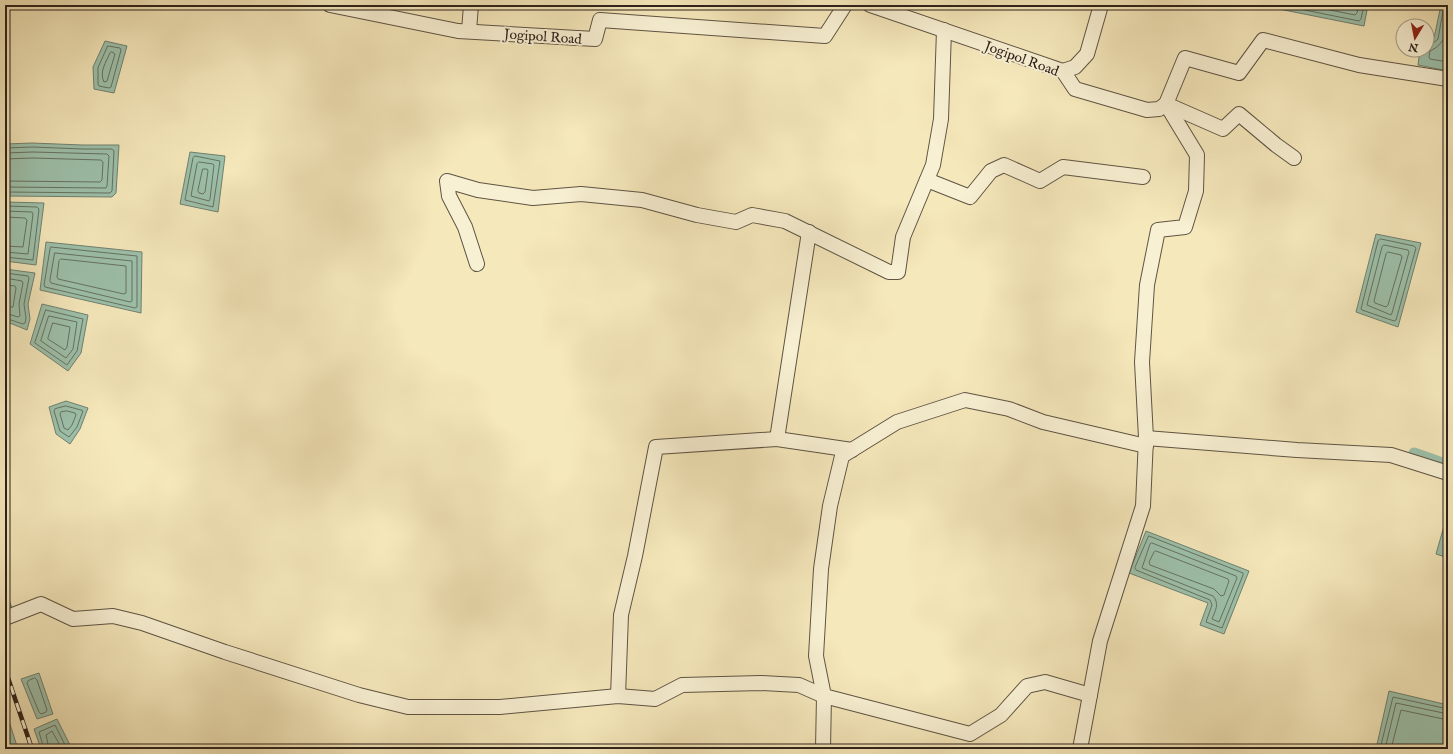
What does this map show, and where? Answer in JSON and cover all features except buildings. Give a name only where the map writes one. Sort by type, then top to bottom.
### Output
[{"type":"street","name":"Jogipol Road","points":[[330,5],[458,31],[595,39],[600,20],[825,36],[846,5]]},
{"type":"street","points":[[469,31],[471,5]]},
{"type":"street","name":"Jogipol Road","points":[[870,5],[1063,72],[1075,89],[1147,110],[1159,109],[1166,104]]},
{"type":"street","points":[[1063,72],[1075,67],[1087,54],[1101,5]]},
{"type":"street","points":[[477,264],[465,227],[449,196],[447,181],[478,190],[534,198],[581,194],[642,200],[697,215],[736,222],[752,215],[785,221],[889,272],[898,272],[903,237],[933,166],[941,119],[944,30]]},
{"type":"street","points":[[1166,104],[1185,58],[1239,73],[1263,40],[1359,65],[1448,79]]},
{"type":"street","points":[[1166,104],[1223,129],[1238,114],[1294,158]]},
{"type":"street","points":[[1080,749],[1100,640],[1143,506],[1146,442],[1142,362],[1147,285],[1158,230],[1185,227],[1196,190],[1198,155],[1166,104]]},
{"type":"street","points":[[927,180],[970,197],[991,171],[1004,165],[1040,181],[1063,167],[1143,177]]},
{"type":"street","points":[[777,439],[809,232]]},
{"type":"street","points":[[823,749],[824,696],[816,656],[821,569],[830,506],[842,456],[897,422],[965,400],[1010,409],[1044,422],[1146,442],[1391,455],[1448,473]]},
{"type":"street","points":[[618,696],[621,615],[635,556],[656,447],[777,439],[852,450]]},
{"type":"street","points":[[5,618],[41,604],[73,619],[113,616],[142,623],[225,652],[359,695],[408,707],[500,707],[618,696],[654,699],[682,686],[760,683],[799,685],[824,696],[970,734],[1002,715],[1028,686],[1045,682],[1090,695]]},
{"type":"water","points":[[1280,5],[1368,5],[1364,26],[1279,9]]},
{"type":"water","points":[[1441,5],[1448,5],[1448,71],[1418,65],[1419,58],[1435,58],[1435,33]]},
{"type":"water","points":[[105,41],[127,46],[114,93],[94,89],[93,67]]},
{"type":"water","points":[[32,143],[119,145],[116,193],[112,197],[5,196],[5,144]]},
{"type":"water","points":[[190,152],[225,156],[218,212],[180,204]]},
{"type":"water","points":[[5,202],[44,203],[36,265],[5,261]]},
{"type":"water","points":[[1376,234],[1421,243],[1398,327],[1356,312]]},
{"type":"water","points":[[46,242],[142,252],[141,313],[40,290]]},
{"type":"water","points":[[5,269],[35,273],[28,304],[30,319],[27,330],[5,321]]},
{"type":"water","points":[[42,304],[88,315],[81,353],[68,371],[30,344]]},
{"type":"water","points":[[66,401],[88,408],[80,429],[70,444],[56,434],[49,407]]},
{"type":"water","points":[[1448,512],[1448,558],[1436,554]]},
{"type":"water","points":[[1146,531],[1249,571],[1224,634],[1200,625],[1208,603],[1129,573]]},
{"type":"water","points":[[5,589],[12,608],[5,612]]},
{"type":"water","points":[[39,673],[53,714],[37,719],[21,679]]},
{"type":"water","points":[[1389,691],[1448,705],[1448,749],[1376,749]]},
{"type":"water","points":[[5,709],[18,749],[5,749]]},
{"type":"water","points":[[57,719],[72,749],[41,749],[34,729]]},
{"type":"waterway","points":[[1414,453],[1448,465]]},
{"type":"railway","points":[[5,669],[32,749]]}]
